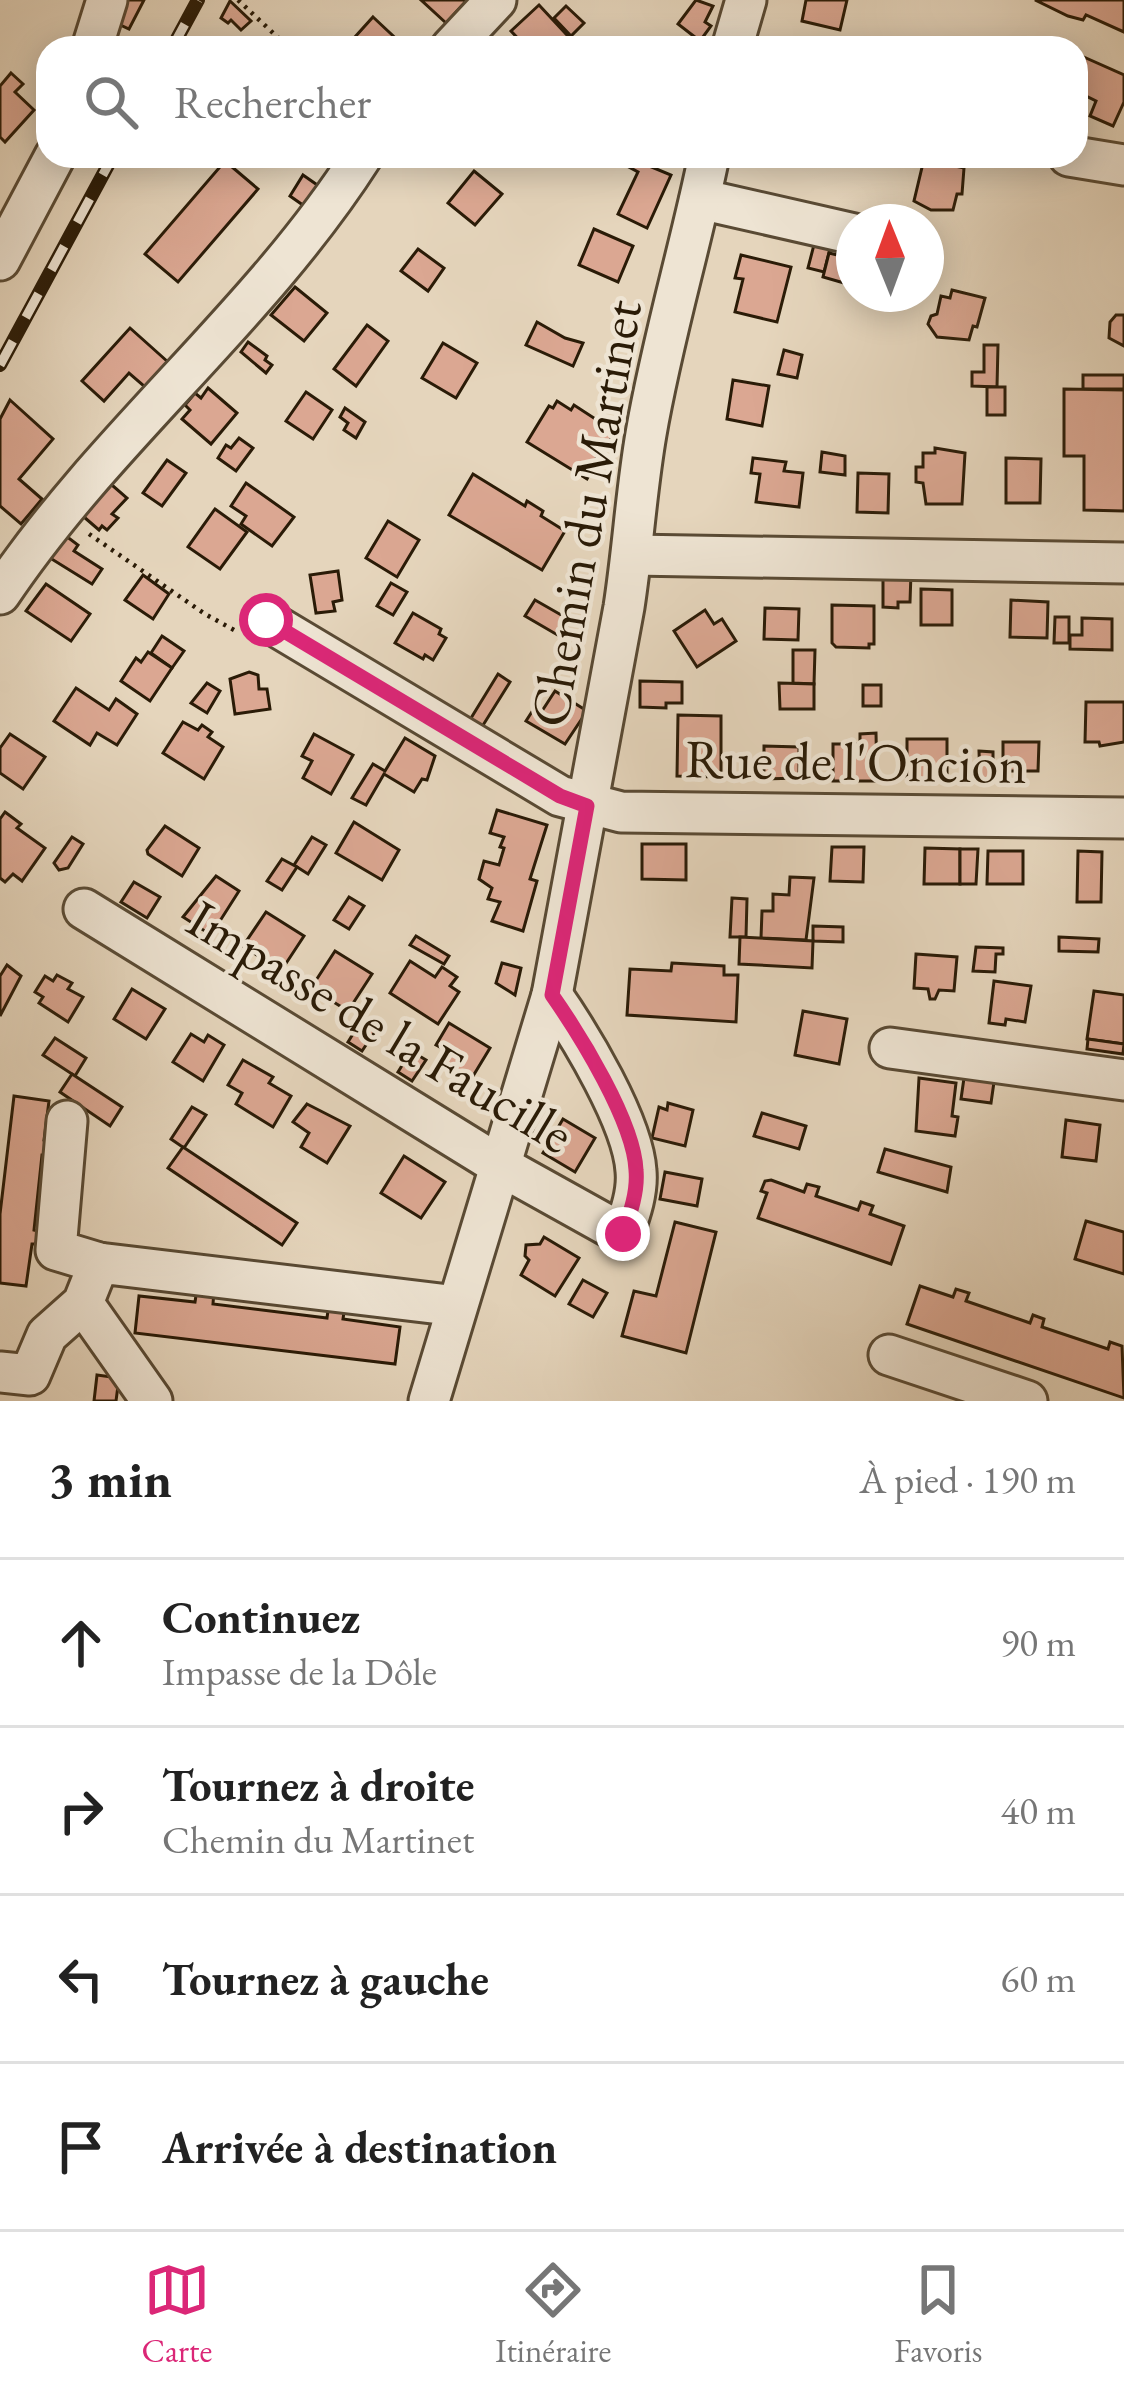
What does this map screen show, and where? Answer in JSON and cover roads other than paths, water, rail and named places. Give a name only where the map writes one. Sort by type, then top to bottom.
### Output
[{"type":"street","points":[[96,36],[107,0]]},
{"type":"street","points":[[462,36],[496,0]]},
{"type":"street","points":[[736,36],[746,0]]},
{"type":"street","points":[[1088,159],[1124,165]]},
{"type":"street","points":[[0,260],[49,168]]},
{"type":"street","points":[[0,594],[62,513],[322,220],[354,168]]},
{"type":"street","name":"Chemin du Martinet","points":[[429,1401],[552,995],[632,555],[631,528],[646,428],[706,168]]},
{"type":"street","points":[[700,199],[836,230]]},
{"type":"street","points":[[632,555],[1124,563]]},
{"type":"street","name":"Rue de l'Oncion","points":[[256,629],[560,796],[587,806],[621,812],[1124,818]]},
{"type":"street","name":"Impasse de la Faucille","points":[[84,909],[500,1165],[623,1234],[637,1169],[627,1133],[576,1029],[552,995]]},
{"type":"street","points":[[890,1048],[1124,1080]]},
{"type":"street","points":[[67,1121],[56,1250],[99,1263],[457,1306]]},
{"type":"street","points":[[0,1372],[30,1375],[47,1335],[83,1304],[99,1263]]},
{"type":"street","points":[[83,1304],[152,1401]]},
{"type":"street","points":[[889,1355],[1027,1401]]},
{"type":"railway","points":[[178,36],[198,0]]},
{"type":"railway","points":[[0,365],[107,168]]}]
